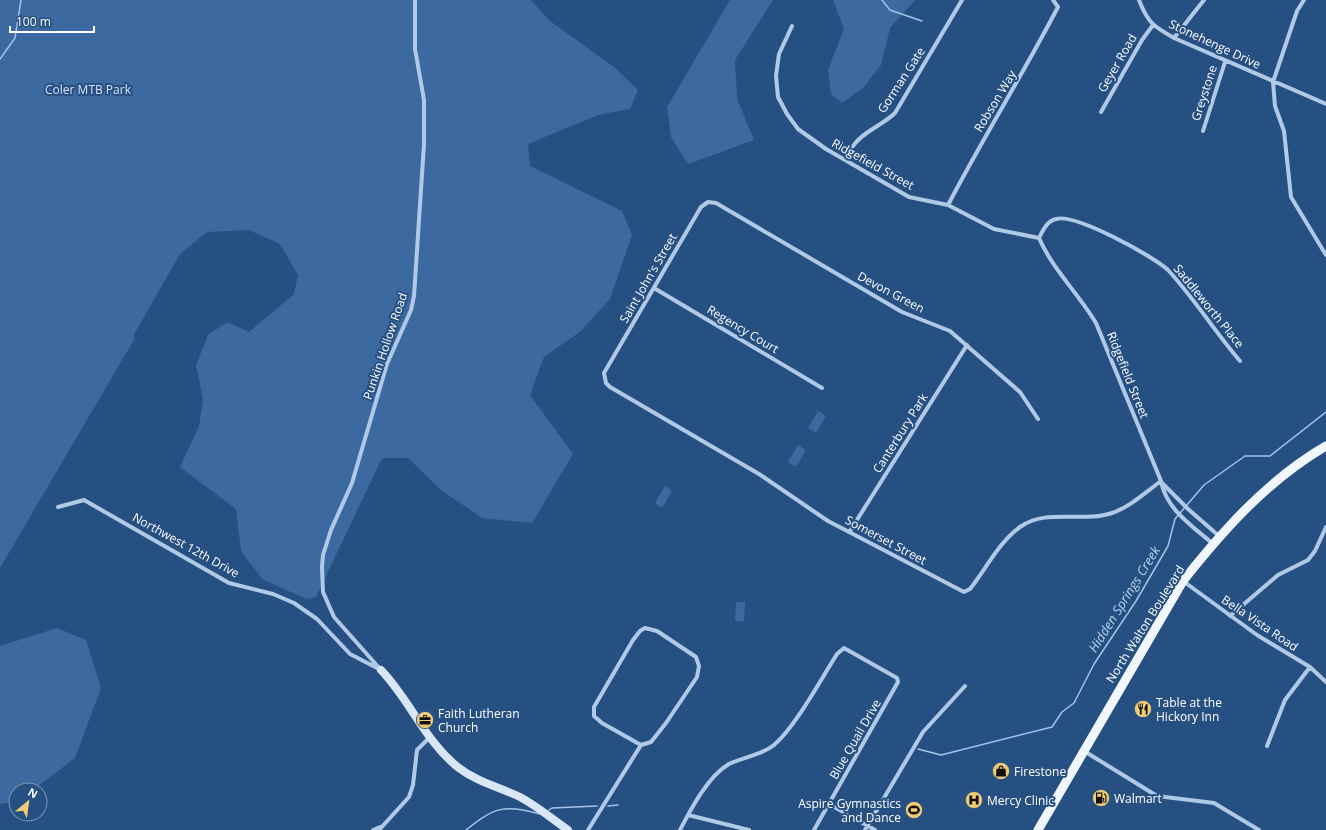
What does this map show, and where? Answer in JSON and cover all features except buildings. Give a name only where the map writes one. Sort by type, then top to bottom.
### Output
[{"type":"main road","name":"North Walton Boulevard","points":[[1038,830],[1183,580],[1216,540],[1263,492],[1312,454],[1326,446]]},
{"type":"street","name":"Punkin Hollow Road","points":[[381,670],[334,617],[323,592],[322,567],[323,555],[330,530],[352,483],[387,364],[411,310],[414,296],[424,144],[424,100],[415,49],[415,0]]},
{"type":"street","name":"Gorman Gate","points":[[847,160],[853,145],[872,130],[888,121],[895,113],[962,0]]},
{"type":"street","name":"Robson Way","points":[[948,205],[972,160],[1023,74],[1058,7],[1053,0]]},
{"type":"street","name":"Stonehenge Drive","points":[[1139,0],[1144,13],[1152,25],[1174,38],[1225,62],[1273,82]]},
{"type":"street","points":[[1174,38],[1204,0]]},
{"type":"street","name":"Stonehenge Drive","points":[[1304,0],[1297,11],[1273,82],[1275,106],[1284,131],[1291,197],[1326,255]]},
{"type":"street","name":"Geyer Road","points":[[1101,112],[1152,25]]},
{"type":"street","name":"Ridgefield Street","points":[[792,26],[782,47],[777,67],[778,97],[789,118],[798,129],[816,143],[909,196],[948,205],[994,229],[1038,238],[1047,256],[1086,307],[1096,323],[1161,481],[1163,493],[1181,516],[1216,540]]},
{"type":"street","name":"Greystone","points":[[1203,131],[1225,62]]},
{"type":"street","points":[[1273,82],[1326,104]]},
{"type":"street","name":"Saint John's Street","points":[[604,373],[701,207],[708,202],[716,204]]},
{"type":"street","name":"Devon Green","points":[[716,204],[902,312],[950,331],[1020,392],[1038,419]]},
{"type":"street","name":"Saddleworth Place","points":[[1038,238],[1046,225],[1055,219],[1066,217],[1080,222],[1155,260],[1167,270],[1181,286],[1240,361]]},
{"type":"street","name":"Regency Court","points":[[654,288],[822,388]]},
{"type":"street","name":"Canterbury Park","points":[[850,531],[967,346]]},
{"type":"street","name":"Somerset Street","points":[[604,373],[606,384],[610,387],[759,474],[828,521],[850,531],[955,589],[968,592],[1008,538],[1025,524],[1034,520],[1112,513],[1125,507],[1161,481]]},
{"type":"street","name":"Ridgefield Street","points":[[1161,481],[1216,540]]},
{"type":"street","name":"Northwest 12th Drive","points":[[58,507],[84,500],[229,583],[273,594],[294,603],[317,619],[350,654],[381,670]]},
{"type":"street","points":[[1230,616],[1278,575],[1308,560],[1315,551],[1326,527]]},
{"type":"street","name":"Bella Vista Road","points":[[1183,580],[1257,636],[1310,667],[1326,682]]},
{"type":"street","points":[[588,830],[641,745],[651,742],[666,723],[697,677],[699,666],[696,657],[657,631],[645,628],[640,631],[633,640],[594,707],[594,716],[602,723],[641,745]]},
{"type":"street","name":"Blue Quail Drive","points":[[688,815],[718,772],[728,765],[773,745],[788,728],[837,654],[844,648],[896,678],[898,682],[896,688],[814,830]]},
{"type":"street","points":[[1267,746],[1285,700],[1310,667]]},
{"type":"street","points":[[381,670],[430,736],[458,768],[485,783],[520,798],[540,809],[568,830]]},
{"type":"street","points":[[866,828],[923,732],[965,686]]},
{"type":"street","points":[[373,830],[380,828],[397,812],[409,797],[413,785],[417,750],[430,736]]},
{"type":"street","points":[[1083,751],[1157,796],[1214,803],[1260,830]]},
{"type":"street","points":[[829,804],[866,828],[875,830]]},
{"type":"street","points":[[680,830],[688,815],[749,830]]},
{"type":"green space","name":"Coler MTB Park","points":[[0,0],[531,0],[550,21],[614,67],[638,90],[630,109],[598,115],[528,144],[530,166],[622,211],[632,235],[610,299],[581,331],[544,357],[530,395],[573,454],[532,523],[482,518],[441,490],[408,458],[382,458],[316,597],[306,599],[262,579],[241,551],[236,509],[180,467],[199,426],[203,400],[196,365],[208,335],[227,322],[249,332],[294,294],[298,275],[280,244],[249,230],[207,232],[180,254],[133,336],[135,338],[0,568]]},
{"type":"green space","points":[[730,0],[773,0],[735,60],[737,99],[754,140],[688,164],[671,137],[667,107]]},
{"type":"green space","points":[[833,0],[915,0],[890,28],[881,65],[863,88],[842,103],[831,94],[828,70],[844,29]]},
{"type":"green space","points":[[818,411],[826,416],[816,433],[808,428]]},
{"type":"green space","points":[[798,445],[806,450],[796,467],[788,462]]},
{"type":"green space","points":[[665,486],[672,491],[662,508],[655,503]]},
{"type":"green space","points":[[736,602],[745,602],[744,622],[735,621]]},
{"type":"green space","points":[[57,628],[86,640],[101,688],[75,758],[44,782],[8,782],[8,802],[0,804],[0,646]]},
{"type":"waterway","points":[[0,59],[15,38],[21,0]]},
{"type":"waterway","points":[[882,0],[890,10],[922,21]]},
{"type":"waterway","name":"Hidden Springs Creek","points":[[918,749],[941,755],[1052,727],[1062,712],[1074,703],[1094,664],[1136,601],[1168,546],[1175,519],[1204,485],[1245,456],[1270,456],[1326,412]]},
{"type":"waterway","points":[[608,806],[618,805]]},
{"type":"waterway","points":[[549,810],[552,808],[597,806]]},
{"type":"waterway","points":[[466,830],[485,816],[500,810],[517,809],[540,814]]},
{"type":"place","name":"Table at the Hickory Inn","points":[[1143,709]]},
{"type":"place","name":"Faith Lutheran Church","points":[[425,720]]},
{"type":"place","name":"Firestone","points":[[1001,771]]},
{"type":"place","name":"Walmart","points":[[1101,798]]},
{"type":"place","name":"Mercy Clinic","points":[[974,800]]},
{"type":"place","name":"Aspire Gymnastics and Dance","points":[[914,810]]}]
